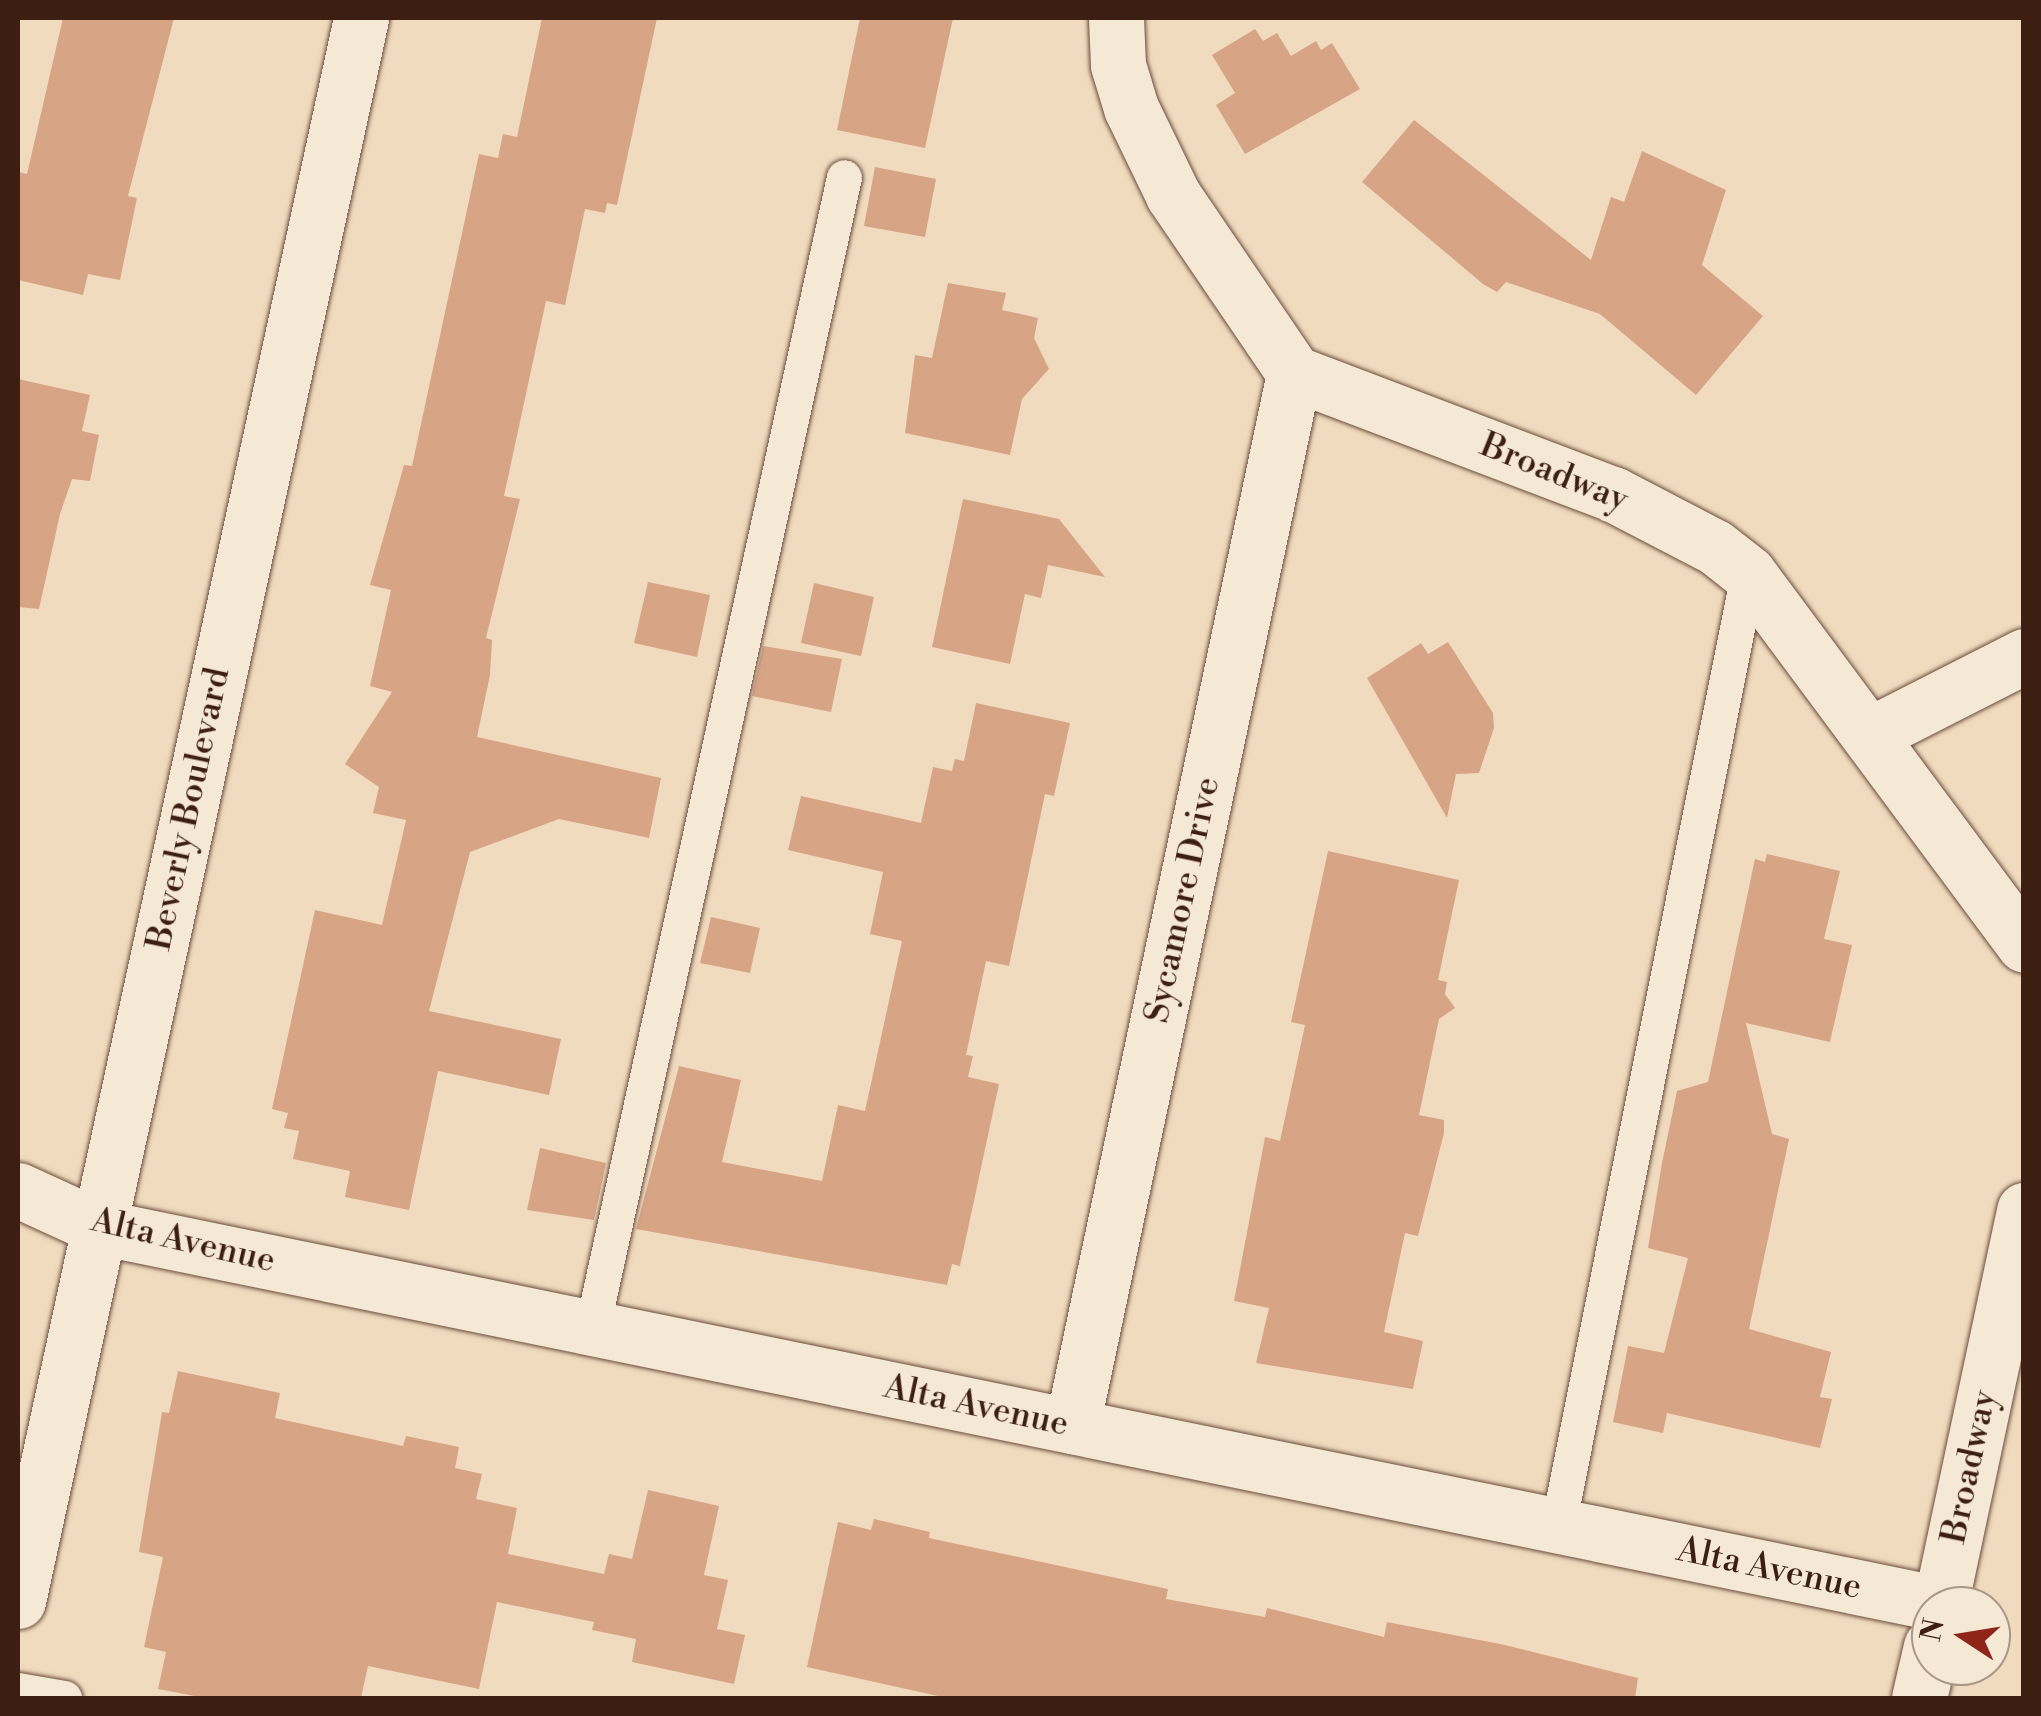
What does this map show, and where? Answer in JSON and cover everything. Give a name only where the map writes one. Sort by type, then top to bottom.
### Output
[{"type":"street","name":"Beverly Boulevard","points":[[18,1601],[361,18]]},
{"type":"street","points":[[1116,18],[1126,94],[1172,195],[1294,373]]},
{"type":"street","name":"Broadway","points":[[1294,373],[1614,494],[1680,525],[1748,574],[1871,734],[2024,945]]},
{"type":"street","name":"Sycamore Drive","points":[[1072,1426],[1294,373]]},
{"type":"street","points":[[1871,734],[2024,656]]},
{"type":"street","name":"Alta Avenue","points":[[18,1190],[99,1227],[1558,1526],[1911,1612]]},
{"type":"street","name":"Broadway","points":[[1944,1586],[2024,1210]]},
{"type":"lane","points":[[592,1328],[844,177]]},
{"type":"lane","points":[[1558,1526],[1748,574]]},
{"type":"lane","points":[[18,1690],[64,1698]]},
{"type":"building","points":[[63,18],[174,18],[128,196],[137,198],[120,280],[88,274],[83,295],[18,280],[18,172],[27,174]]},
{"type":"building","points":[[542,18],[657,18],[617,205],[607,203],[605,213],[585,209],[565,305],[546,301],[504,496],[520,499],[486,638],[492,640],[490,675],[477,737],[661,778],[649,838],[559,819],[470,852],[429,1011],[561,1039],[549,1095],[438,1071],[409,1210],[345,1197],[350,1171],[293,1159],[299,1131],[284,1128],[288,1113],[272,1109],[315,910],[382,925],[406,820],[373,813],[379,787],[345,764],[392,692],[370,686],[391,590],[370,585],[404,465],[412,466],[479,154],[498,158],[503,134],[517,137]]},
{"type":"building","points":[[860,18],[953,18],[925,148],[837,130]]},
{"type":"building","points":[[1255,29],[1263,41],[1277,33],[1291,56],[1316,41],[1321,50],[1332,43],[1360,89],[1245,154],[1216,105],[1235,93],[1212,55]]},
{"type":"building","points":[[1414,120],[1591,260],[1611,197],[1624,202],[1642,151],[1726,190],[1702,265],[1763,316],[1696,395],[1600,314],[1506,282],[1497,292],[1362,182]]},
{"type":"building","points":[[875,167],[936,179],[925,237],[864,226]]},
{"type":"building","points":[[948,283],[1006,293],[1002,310],[1038,318],[1034,338],[1049,369],[1022,399],[1010,455],[905,433],[915,355],[932,358]]},
{"type":"building","points":[[18,379],[90,395],[82,431],[99,435],[90,481],[72,479],[60,514],[39,609],[18,607]]},
{"type":"building","points":[[963,499],[1059,519],[1105,577],[1048,565],[1041,598],[1025,594],[1010,664],[932,647]]},
{"type":"building","points":[[648,582],[710,595],[697,657],[634,643]]},
{"type":"building","points":[[814,583],[874,597],[861,656],[801,643]]},
{"type":"building","points":[[1448,642],[1493,713],[1494,728],[1479,773],[1456,774],[1447,818],[1367,678],[1421,643],[1428,654]]},
{"type":"building","points":[[763,646],[842,659],[831,712],[752,696]]},
{"type":"building","points":[[976,703],[1070,723],[1054,796],[1045,794],[1009,966],[986,961],[966,1055],[973,1056],[968,1077],[999,1084],[960,1266],[952,1264],[947,1285],[636,1229],[679,1066],[741,1080],[722,1162],[822,1181],[838,1105],[865,1111],[902,941],[870,934],[883,872],[788,850],[801,796],[921,823],[933,767],[952,771],[955,759],[964,761]]},
{"type":"building","points":[[1328,851],[1459,880],[1438,980],[1447,982],[1445,994],[1455,1008],[1439,1019],[1419,1115],[1444,1120],[1444,1133],[1418,1236],[1405,1233],[1384,1332],[1423,1341],[1413,1389],[1256,1363],[1269,1308],[1234,1301],[1265,1137],[1280,1141],[1305,1025],[1291,1022]]},
{"type":"building","points":[[1767,854],[1840,871],[1824,939],[1852,945],[1830,1042],[1746,1023],[1772,1134],[1789,1139],[1749,1329],[1831,1352],[1820,1397],[1832,1399],[1820,1448],[1667,1413],[1663,1433],[1613,1422],[1628,1346],[1664,1353],[1688,1258],[1648,1248],[1662,1163],[1677,1091],[1708,1082],[1755,859],[1765,862]]},
{"type":"building","points":[[711,917],[760,928],[750,973],[700,963]]},
{"type":"building","points":[[540,1148],[606,1163],[594,1220],[527,1210]]},
{"type":"building","points":[[178,1371],[280,1393],[275,1418],[403,1446],[406,1436],[459,1447],[455,1468],[482,1474],[476,1499],[517,1508],[508,1554],[604,1574],[609,1554],[632,1559],[648,1490],[719,1506],[704,1575],[728,1580],[717,1629],[745,1635],[734,1684],[632,1662],[636,1639],[592,1630],[594,1622],[497,1602],[479,1689],[368,1666],[361,1698],[205,1698],[158,1689],[166,1652],[144,1647],[163,1557],[139,1552],[162,1412],[169,1413]]},
{"type":"building","points":[[874,1519],[930,1532],[929,1538],[1168,1589],[1166,1599],[1265,1617],[1267,1608],[1384,1637],[1387,1622],[1505,1645],[1638,1678],[1635,1698],[947,1698],[807,1667],[838,1522],[871,1530]]}]
